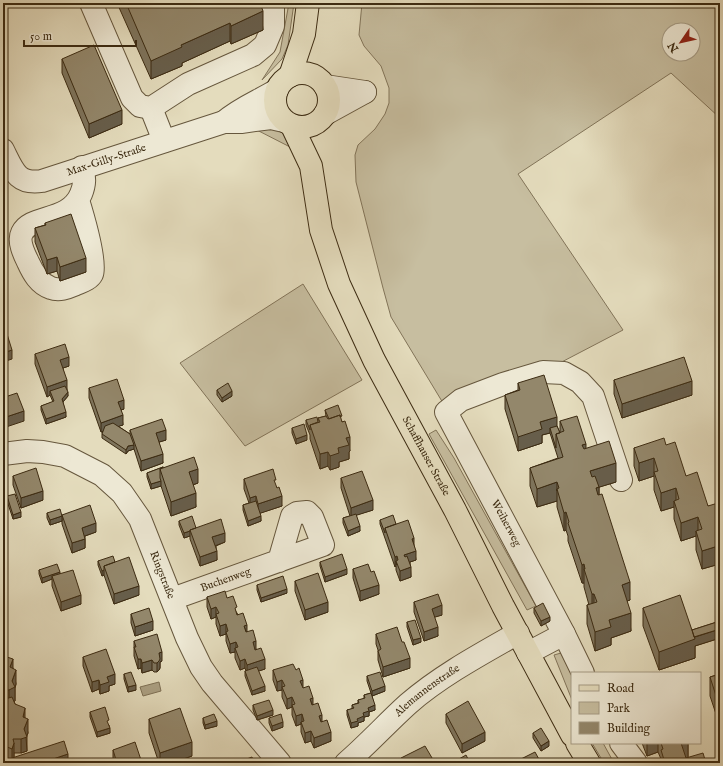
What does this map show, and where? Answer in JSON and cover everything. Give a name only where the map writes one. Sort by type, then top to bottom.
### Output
[{"type":"main road","points":[[304,34],[320,81],[328,92],[329,100],[322,118],[308,127],[303,128],[288,123],[278,114],[274,98],[283,83],[304,34],[308,3]]},
{"type":"main road","points":[[283,83],[302,73],[320,81]]},
{"type":"main road","name":"Schaffhauser Straße","points":[[311,166],[322,118]]},
{"type":"main road","name":"Schaffhauser Straße","points":[[288,123],[311,166],[321,230],[339,284],[374,360],[455,510],[503,606],[571,733]]},
{"type":"main road","points":[[578,744],[589,763]]},
{"type":"street","points":[[91,3],[132,98],[140,106],[151,108],[188,84],[253,55],[265,45],[273,26],[273,3]]},
{"type":"street","points":[[320,81],[365,92],[322,118]]},
{"type":"street","name":"Max-Gilly-Straße","points":[[224,122],[236,112],[263,99],[283,83]]},
{"type":"street","points":[[151,108],[164,141]]},
{"type":"street","name":"Max-Gilly-Straße","points":[[3,150],[14,173],[26,182],[34,182],[42,181],[224,122],[241,122],[271,118],[288,123]]},
{"type":"street","points":[[78,200],[84,185],[85,177],[82,168]]},
{"type":"street","name":"Weiherweg","points":[[583,672],[564,634],[446,412],[461,400],[504,384],[543,372],[564,374],[580,382],[593,396],[621,480]]},
{"type":"street","name":"Ringstraße","points":[[3,454],[27,451],[64,456],[102,475],[122,493],[140,519],[187,638],[201,667],[212,683],[280,763]]},
{"type":"street","name":"Buchenweg","points":[[172,599],[279,561]]},
{"type":"street","name":"Alemannenstraße","points":[[346,763],[408,704],[422,693],[471,659],[518,633]]},
{"type":"street","points":[[528,653],[564,634]]},
{"type":"street","points":[[622,744],[636,763]]},
{"type":"green space","points":[[289,3],[294,3],[288,45],[282,59],[262,80],[280,52]]},
{"type":"green space","points":[[362,3],[720,3],[720,118],[671,73],[518,174],[623,330],[554,366],[443,403],[391,317],[356,182],[355,155],[358,145],[375,129],[385,114],[389,103],[389,88],[381,66],[364,46],[359,35]]},
{"type":"green space","points":[[251,127],[281,130],[285,134],[292,148]]},
{"type":"green space","points":[[303,284],[362,380],[245,446],[180,363]]},
{"type":"green space","points":[[436,430],[454,458],[536,606],[527,610],[429,434]]},
{"type":"green space","points":[[561,653],[571,673],[571,698],[554,655]]},
{"type":"green space","points":[[593,744],[604,744],[614,763],[604,763]]},
{"type":"shaded area","points":[[159,682],[161,691],[143,696],[140,687]]},
{"type":"building","points":[[126,3],[260,3],[263,11],[231,26],[230,23],[181,45],[182,47],[151,61]]},
{"type":"building","points":[[94,45],[122,110],[89,124],[62,59]]},
{"type":"building","points":[[71,214],[86,258],[60,267],[57,257],[47,260],[35,228]]},
{"type":"building","points":[[7,334],[12,350],[3,353],[3,336]]},
{"type":"building","points":[[65,344],[69,357],[60,360],[67,380],[47,387],[35,354]]},
{"type":"building","points":[[684,357],[692,381],[622,404],[614,380]]},
{"type":"building","points":[[544,375],[557,417],[540,422],[542,429],[518,437],[505,395],[520,390],[518,383]]},
{"type":"building","points":[[117,379],[124,400],[118,402],[123,415],[101,423],[89,388]]},
{"type":"building","points":[[228,383],[232,391],[222,398],[217,390]]},
{"type":"building","points":[[65,386],[68,392],[62,399],[66,412],[46,419],[41,406],[54,401],[50,391]]},
{"type":"building","points":[[4,393],[5,397],[17,393],[24,411],[3,418]]},
{"type":"building","points":[[338,405],[342,416],[340,417],[340,415],[329,419],[325,410]]},
{"type":"building","points":[[340,415],[342,422],[345,421],[350,437],[346,438],[349,445],[338,448],[339,453],[330,456],[328,452],[320,454],[310,425],[320,422],[318,418],[326,416],[328,419]]},
{"type":"building","points":[[577,416],[586,444],[582,445],[584,449],[609,441],[616,463],[590,471],[592,477],[595,476],[599,487],[596,488],[598,495],[602,494],[630,582],[622,585],[631,613],[609,620],[611,627],[595,632],[587,605],[597,602],[594,594],[592,594],[584,569],[584,564],[582,565],[568,523],[566,512],[564,513],[557,489],[559,488],[557,482],[537,489],[530,468],[563,457],[556,434],[564,431],[560,421]]},
{"type":"building","points":[[317,417],[318,422],[310,425],[310,430],[306,420]]},
{"type":"building","points":[[162,419],[166,430],[156,433],[163,454],[141,461],[130,430]]},
{"type":"building","points":[[113,423],[130,434],[134,445],[128,446],[126,450],[102,434],[105,426]]},
{"type":"building","points":[[304,424],[307,435],[296,439],[292,428]]},
{"type":"building","points":[[557,426],[560,433],[556,434],[556,448],[550,428]]},
{"type":"building","points":[[664,438],[666,445],[675,442],[686,476],[697,472],[708,506],[718,503],[720,510],[720,552],[718,546],[702,551],[696,531],[702,529],[698,517],[681,523],[674,501],[679,499],[676,488],[661,493],[654,472],[658,471],[654,458],[639,463],[634,448]]},
{"type":"building","points":[[194,457],[198,469],[189,472],[196,493],[171,502],[160,469]]},
{"type":"building","points":[[163,467],[160,469],[161,481],[151,484],[147,473]]},
{"type":"building","points":[[36,468],[43,491],[21,498],[13,476]]},
{"type":"building","points":[[273,469],[276,480],[274,480],[277,488],[279,487],[282,496],[258,504],[256,496],[250,498],[244,479]]},
{"type":"building","points":[[362,471],[373,500],[351,508],[341,478]]},
{"type":"building","points":[[15,494],[21,512],[13,515],[7,496]]},
{"type":"building","points":[[256,501],[261,516],[248,521],[243,505]]},
{"type":"building","points":[[90,505],[96,523],[82,528],[85,539],[72,543],[62,515]]},
{"type":"building","points":[[60,509],[62,516],[50,520],[47,513]]},
{"type":"building","points":[[356,514],[360,526],[348,531],[343,518]]},
{"type":"building","points":[[393,515],[396,524],[385,528],[385,533],[380,520]]},
{"type":"building","points":[[192,516],[196,528],[184,533],[179,521]]},
{"type":"building","points":[[221,519],[225,533],[212,537],[217,551],[200,557],[190,530]]},
{"type":"building","points":[[408,520],[414,538],[412,539],[416,551],[404,555],[405,557],[407,556],[411,567],[400,571],[396,561],[398,560],[397,556],[395,557],[385,528]]},
{"type":"building","points":[[342,554],[347,569],[325,577],[320,562]]},
{"type":"building","points":[[113,556],[115,562],[104,566],[104,570],[102,571],[98,561]]},
{"type":"building","points":[[129,557],[139,586],[114,594],[104,566]]},
{"type":"building","points":[[720,560],[720,572],[716,561]]},
{"type":"building","points":[[57,564],[60,572],[42,578],[39,570]]},
{"type":"building","points":[[368,564],[371,572],[374,571],[379,585],[360,591],[353,569]]},
{"type":"building","points":[[73,570],[81,595],[61,602],[52,576]]},
{"type":"building","points":[[318,573],[328,602],[305,610],[295,581]]},
{"type":"building","points":[[283,576],[287,589],[261,598],[257,585]]},
{"type":"building","points":[[225,591],[227,598],[233,596],[237,607],[235,608],[237,615],[243,613],[247,625],[244,626],[246,632],[253,630],[256,641],[253,642],[255,650],[261,648],[265,659],[247,665],[245,659],[240,661],[235,648],[238,647],[236,642],[230,644],[226,632],[228,631],[226,624],[220,626],[216,614],[219,613],[216,607],[211,609],[207,597]]},
{"type":"building","points":[[438,594],[442,605],[432,609],[438,627],[424,632],[414,602]]},
{"type":"building","points":[[680,595],[695,639],[659,652],[643,608]]},
{"type":"building","points":[[543,603],[550,617],[541,621],[534,608]]},
{"type":"building","points":[[149,608],[153,621],[135,627],[131,614]]},
{"type":"building","points":[[415,620],[421,638],[413,640],[407,622]]},
{"type":"building","points":[[720,621],[720,629],[694,637],[692,630]]},
{"type":"building","points":[[397,627],[410,658],[383,667],[378,651],[381,649],[376,634]]},
{"type":"building","points":[[157,634],[162,652],[159,653],[159,661],[154,663],[152,660],[142,663],[141,659],[138,659],[134,647],[136,647],[134,641]]},
{"type":"building","points":[[106,649],[115,674],[107,677],[109,682],[100,685],[99,680],[92,682],[83,657]]},
{"type":"building","points":[[3,652],[4,656],[13,659],[10,667],[16,670],[12,681],[15,687],[9,690],[3,690]]},
{"type":"building","points":[[293,664],[296,670],[299,668],[303,680],[300,681],[303,688],[309,686],[313,698],[310,699],[312,705],[318,703],[322,715],[319,716],[321,722],[327,720],[331,732],[314,738],[311,731],[305,733],[301,722],[304,721],[302,714],[296,716],[292,705],[295,704],[292,697],[287,699],[282,687],[285,686],[282,680],[277,682],[273,670]]},
{"type":"building","points":[[257,667],[265,686],[252,691],[245,671]]},
{"type":"building","points":[[131,672],[136,685],[128,687],[124,674]]},
{"type":"building","points":[[380,672],[385,686],[372,691],[367,676]]},
{"type":"building","points":[[720,674],[720,705],[719,705],[710,677]]},
{"type":"building","points":[[371,693],[375,705],[368,708],[369,711],[363,713],[364,716],[357,719],[358,721],[351,723],[347,710],[354,708],[352,705],[359,703],[358,700],[365,698],[364,695]]},
{"type":"building","points":[[12,697],[15,704],[25,708],[23,717],[28,719],[24,729],[27,737],[13,739],[14,743],[12,749],[5,746],[3,741],[3,703],[5,702],[5,699]]},
{"type":"building","points":[[269,700],[273,710],[257,716],[253,705]]},
{"type":"building","points":[[468,701],[485,732],[462,744],[446,714]]},
{"type":"building","points":[[105,707],[109,720],[107,721],[110,728],[97,732],[90,712]]},
{"type":"building","points":[[180,708],[192,742],[160,753],[149,719]]},
{"type":"building","points":[[214,714],[217,721],[205,725],[203,718]]},
{"type":"building","points":[[281,714],[283,722],[272,726],[269,718]]},
{"type":"building","points":[[541,728],[549,741],[541,746],[533,733]]},
{"type":"building","points":[[64,741],[68,754],[41,763],[13,763],[12,758]]},
{"type":"building","points":[[135,742],[142,763],[117,763],[113,750]]},
{"type":"building","points":[[661,744],[681,744],[686,758],[703,753],[706,763],[665,763],[661,750],[663,749]]},
{"type":"building","points":[[425,746],[435,763],[403,763],[401,758]]},
{"type":"building","points":[[535,752],[541,763],[518,763],[517,761]]},
{"type":"building","points":[[466,755],[470,763],[452,763]]},
{"type":"building","points":[[252,757],[254,763],[236,763]]}]
